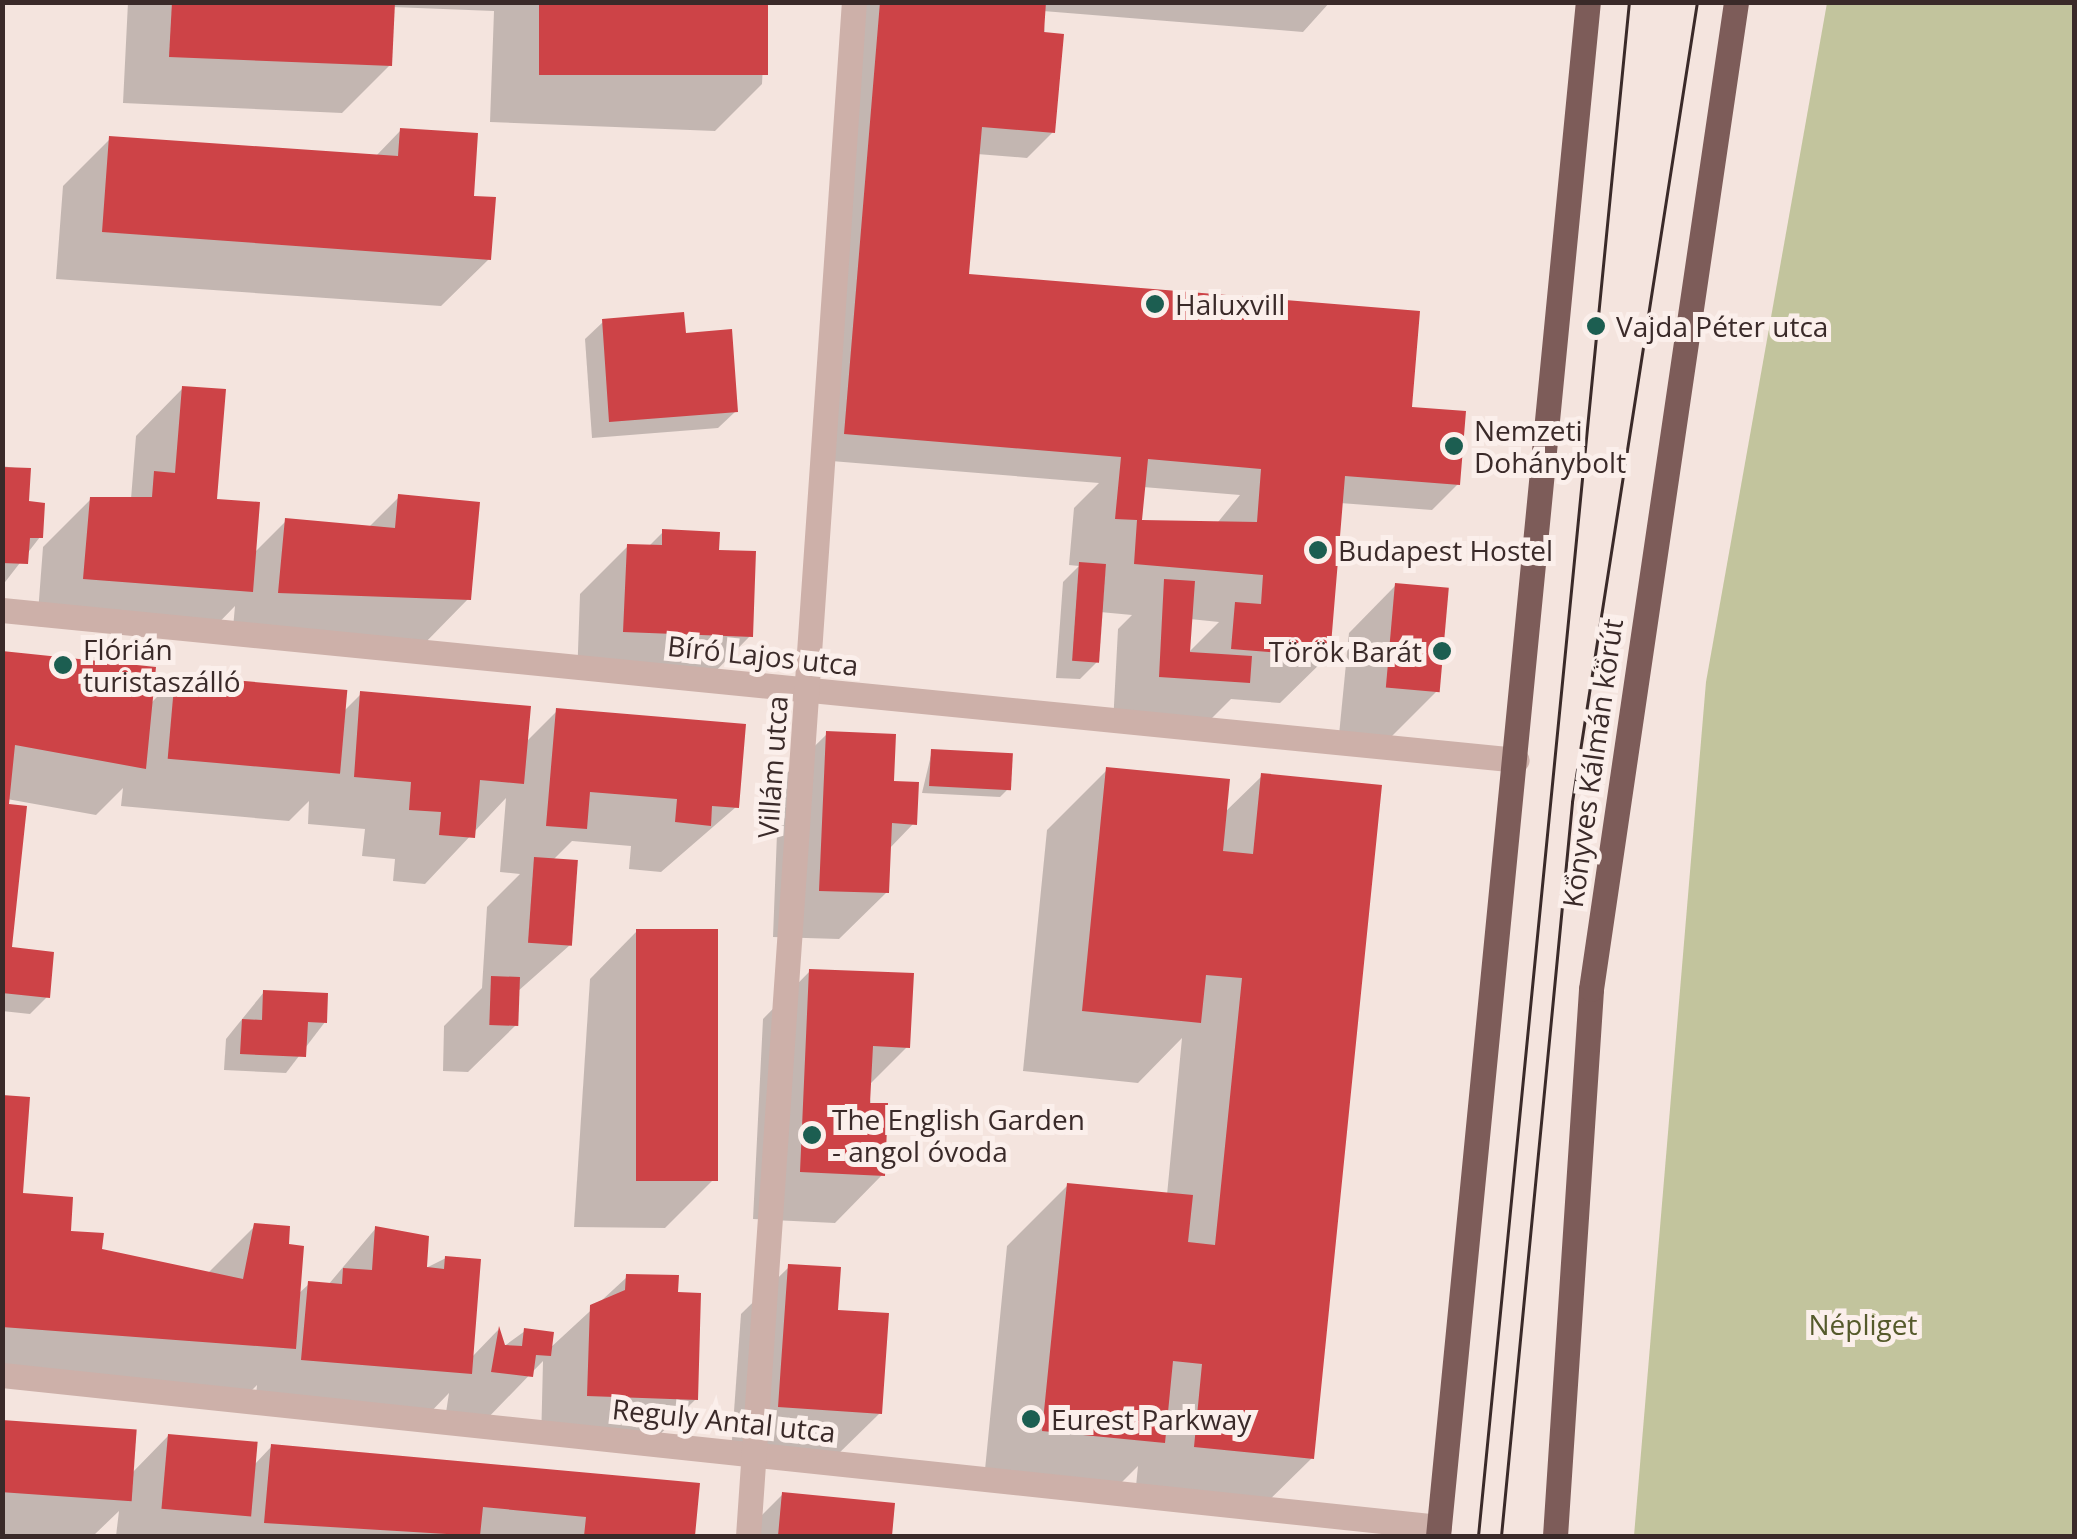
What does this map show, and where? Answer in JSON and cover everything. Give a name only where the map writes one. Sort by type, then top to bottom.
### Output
[{"type":"main road","points":[[1439,1532],[1488,976],[1517,760],[1588,2]]},
{"type":"main road","name":"Könyves Kálmán körút","points":[[1555,1536],[1591,990],[1736,2]]},
{"type":"street","name":"Villám utca","points":[[748,1536],[854,2]]},
{"type":"street","name":"Bíró Lajos utca","points":[[2,610],[1517,760]]},
{"type":"street","name":"Reguly Antal utca","points":[[2,1375],[754,1453],[1439,1532]]},
{"type":"green space","name":"Népliget","points":[[1827,3],[2074,3],[2074,1536],[1634,1536],[1706,682]]},
{"type":"building","points":[[172,2],[395,2],[392,66],[169,57]]},
{"type":"building","points":[[539,2],[768,2],[768,75],[539,75]]},
{"type":"building","points":[[880,2],[1046,2],[1044,32],[1064,34],[1055,133],[982,127],[969,274],[1420,311],[1412,407],[1466,411],[1460,485],[1345,476],[1330,657],[1231,649],[1235,602],[1261,604],[1263,575],[1134,564],[1137,520],[1115,519],[1121,457],[844,434]],"holes":[[[1148,459],[1261,469],[1257,522],[1142,520]]]},
{"type":"building","points":[[400,128],[478,133],[474,196],[496,197],[491,260],[102,232],[109,136],[398,156]]},
{"type":"building","points":[[684,312],[686,333],[732,329],[738,412],[609,422],[602,319]]},
{"type":"building","points":[[182,386],[226,389],[217,499],[260,502],[253,592],[83,579],[90,497],[152,497],[154,471],[175,473]]},
{"type":"building","points":[[2,467],[31,468],[29,501],[45,503],[43,538],[30,538],[28,564],[2,563]]},
{"type":"building","points":[[398,494],[480,502],[471,600],[278,593],[285,518],[395,528]]},
{"type":"building","points":[[662,529],[720,532],[719,550],[756,551],[753,637],[623,632],[627,544],[662,545]]},
{"type":"building","points":[[1079,562],[1106,564],[1099,663],[1072,661]]},
{"type":"building","points":[[1164,579],[1195,581],[1190,652],[1252,656],[1250,683],[1159,677]]},
{"type":"building","points":[[1395,583],[1449,588],[1440,692],[1386,688]]},
{"type":"building","points":[[2,651],[156,667],[146,769],[15,745],[9,804],[27,806],[12,947],[54,952],[50,998],[2,993]]},
{"type":"building","points":[[175,675],[347,690],[340,774],[168,759]]},
{"type":"building","points":[[360,691],[531,706],[524,784],[480,780],[475,838],[439,835],[441,812],[409,810],[411,782],[354,777]]},
{"type":"building","points":[[556,708],[746,724],[739,808],[712,806],[711,826],[675,822],[677,799],[590,792],[587,829],[546,826]]},
{"type":"building","points":[[826,731],[896,734],[894,781],[919,782],[917,825],[892,823],[889,893],[819,891]]},
{"type":"building","points":[[931,749],[1013,753],[1011,790],[929,786]]},
{"type":"building","points":[[1106,767],[1230,779],[1223,851],[1253,854],[1261,773],[1382,785],[1314,1459],[1194,1447],[1202,1364],[1173,1361],[1165,1443],[1042,1431],[1067,1183],[1193,1195],[1188,1242],[1215,1245],[1242,978],[1206,975],[1201,1023],[1082,1011]]},
{"type":"building","points":[[534,857],[578,860],[572,946],[528,943]]},
{"type":"building","points":[[636,929],[718,929],[718,1181],[636,1181]]},
{"type":"building","points":[[809,969],[914,973],[910,1048],[873,1046],[870,1103],[888,1103],[885,1176],[800,1172]]},
{"type":"building","points":[[491,976],[520,977],[518,1026],[489,1025]]},
{"type":"building","points":[[263,990],[328,993],[327,1023],[308,1022],[306,1057],[240,1054],[242,1019],[262,1020]]},
{"type":"building","points":[[2,1095],[30,1097],[23,1193],[73,1197],[71,1231],[104,1233],[102,1249],[243,1279],[254,1223],[290,1226],[289,1244],[304,1246],[296,1349],[2,1327]]},
{"type":"building","points":[[375,1226],[429,1236],[427,1267],[444,1269],[445,1256],[481,1259],[472,1374],[301,1360],[308,1281],[342,1284],[343,1268],[372,1270]]},
{"type":"building","points":[[788,1264],[841,1267],[838,1310],[889,1313],[882,1414],[778,1407]]},
{"type":"building","points":[[626,1274],[679,1275],[678,1292],[701,1293],[698,1400],[587,1396],[590,1305],[625,1290]]},
{"type":"building","points":[[499,1326],[505,1345],[522,1346],[524,1328],[554,1332],[551,1356],[536,1355],[533,1377],[491,1372]]},
{"type":"building","points":[[2,1420],[137,1429],[132,1501],[2,1492]]},
{"type":"building","points":[[168,1434],[258,1442],[251,1517],[161,1509]]},
{"type":"building","points":[[271,1444],[700,1483],[695,1536],[584,1536],[586,1517],[483,1507],[480,1536],[264,1523]]},
{"type":"building","points":[[782,1492],[895,1503],[892,1536],[778,1536]]},
{"type":"tram line","points":[[1478,1536],[1629,2]]},
{"type":"tram line","points":[[1501,1536],[1572,802],[1697,2]]},
{"type":"place","name":"Haluxvill","points":[[1155,304]]},
{"type":"place","name":"Vajda Péter utca","points":[[1596,326]]},
{"type":"place","name":"Nemzeti Dohánybolt","points":[[1454,446]]},
{"type":"place","name":"Budapest Hostel","points":[[1318,550]]},
{"type":"place","name":"Török Barát","points":[[1442,651]]},
{"type":"place","name":"Flórián turistaszálló","points":[[63,665]]},
{"type":"place","name":"The English Garden - angol óvoda","points":[[812,1135]]},
{"type":"place","name":"Eurest Parkway","points":[[1031,1419]]}]
